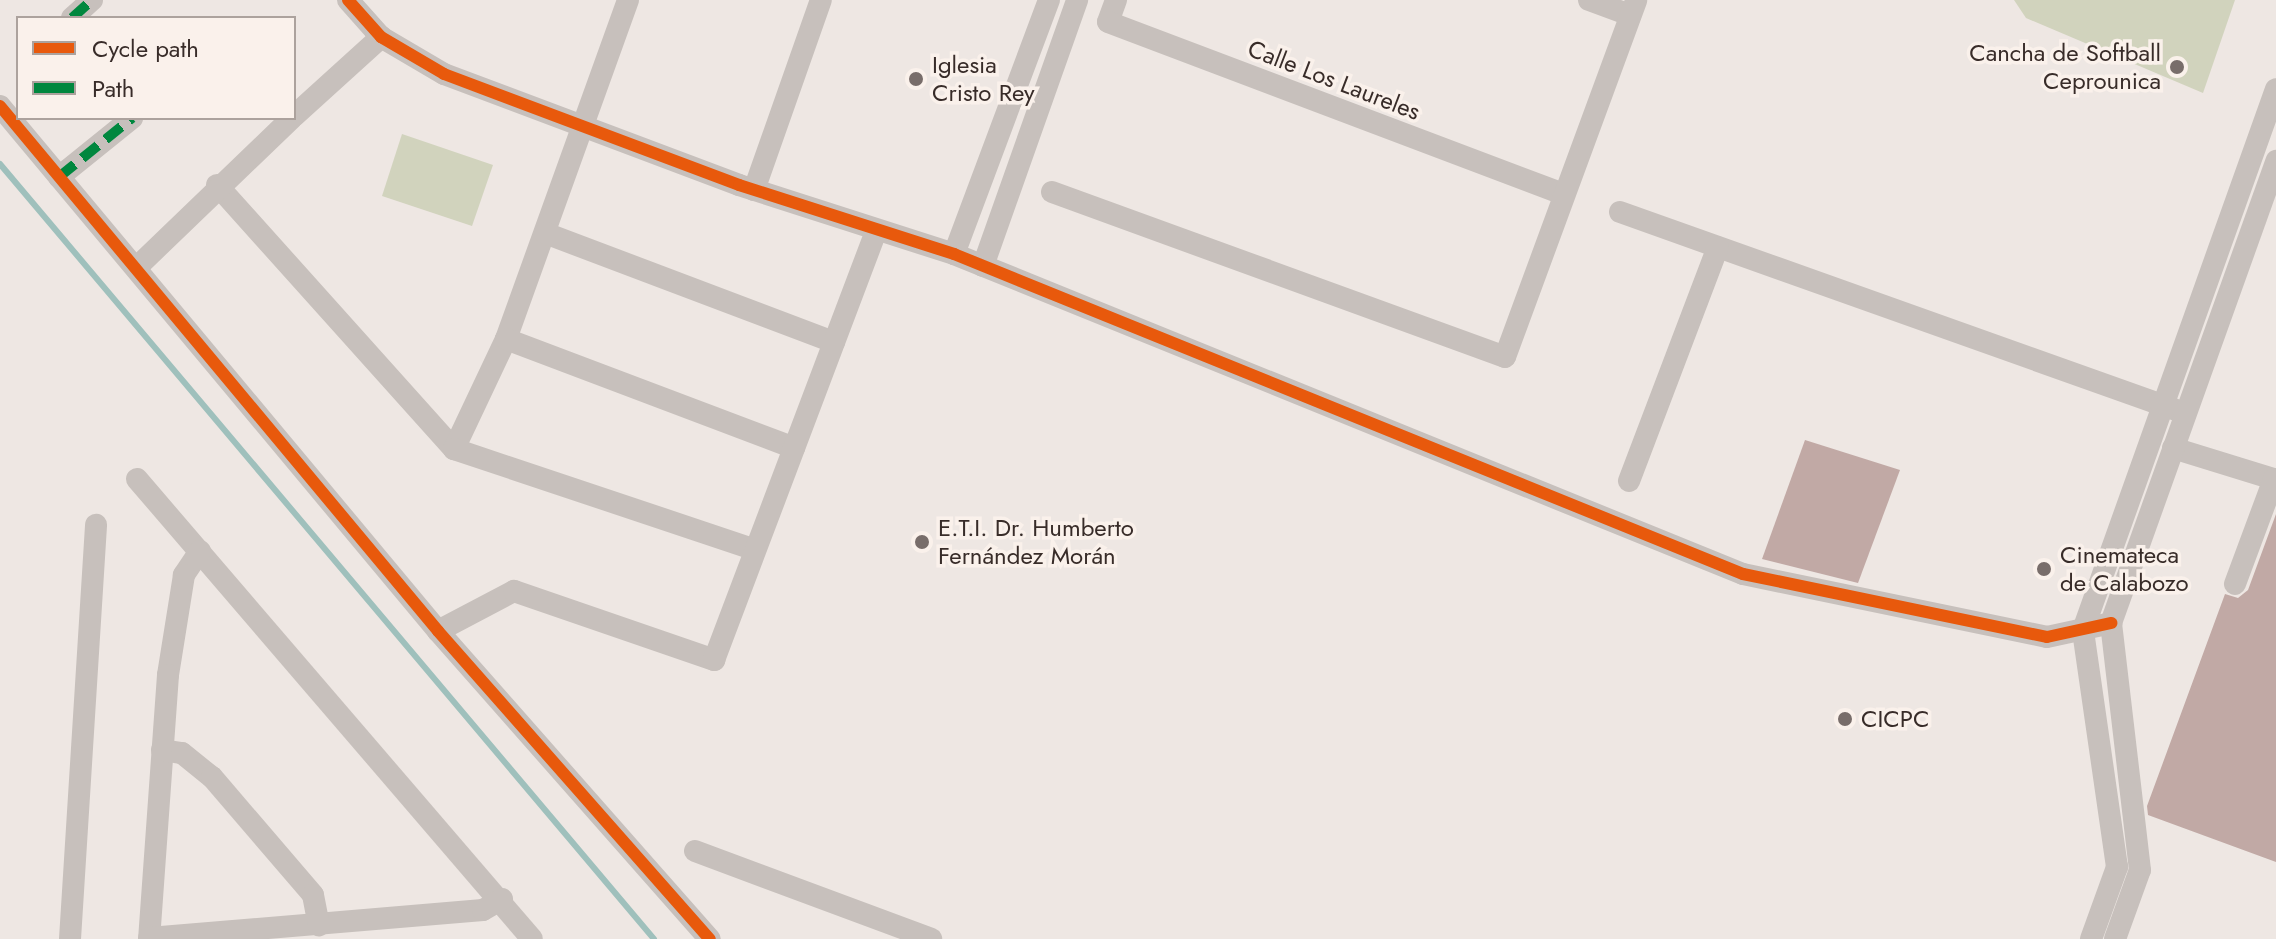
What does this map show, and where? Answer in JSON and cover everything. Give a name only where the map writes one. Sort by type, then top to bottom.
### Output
[{"type":"street","points":[[74,16],[92,0]]},
{"type":"street","points":[[348,0],[381,37],[444,74],[754,190],[876,232],[954,254],[1743,574],[2047,637],[2111,623]]},
{"type":"street","points":[[454,449],[506,339],[628,0]]},
{"type":"street","points":[[754,190],[821,0]]},
{"type":"street","points":[[954,254],[1049,0]]},
{"type":"street","points":[[983,266],[1077,0]]},
{"type":"street","name":"Calle Los Laureles","points":[[1116,0],[1108,22],[1564,194]]},
{"type":"street","points":[[1052,192],[1505,357],[1633,7],[1589,0]]},
{"type":"street","points":[[296,114],[381,37]]},
{"type":"street","points":[[2115,939],[2140,870],[2111,623],[2173,448],[2174,409],[2276,89]]},
{"type":"street","points":[[0,106],[438,631],[710,939]]},
{"type":"street","points":[[59,177],[130,120]]},
{"type":"street","points":[[136,268],[217,185],[290,120]]},
{"type":"street","points":[[2091,939],[2117,867],[2083,630],[2276,161]]},
{"type":"street","points":[[217,185],[454,449],[755,550]]},
{"type":"street","points":[[1620,212],[2174,409]]},
{"type":"street","points":[[438,631],[514,591],[714,660],[876,232]]},
{"type":"street","points":[[545,233],[834,342]]},
{"type":"street","points":[[1629,481],[1718,247]]},
{"type":"street","points":[[506,339],[794,448]]},
{"type":"street","points":[[2173,448],[2274,479],[2235,584]]},
{"type":"street","points":[[137,479],[502,899],[532,939]]},
{"type":"street","points":[[70,939],[96,525]]},
{"type":"street","points":[[200,551],[184,575],[162,750],[149,938],[483,910],[502,899]]},
{"type":"street","points":[[162,750],[182,753],[212,777],[313,895],[319,925]]},
{"type":"street","points":[[695,851],[931,939]]},
{"type":"street","points":[[871,917],[887,939]]},
{"type":"green space","name":"Cancha de Softball Ceprounica","points":[[2014,0],[2235,0],[2203,93],[2026,18]]},
{"type":"green space","points":[[402,134],[493,165],[472,226],[382,196]]},
{"type":"building","points":[[1805,440],[1900,470],[1858,583],[1762,559]]},
{"type":"building","points":[[2276,514],[2276,862],[2148,815],[2147,806],[2225,594],[2238,598],[2248,590]]},
{"type":"waterway","points":[[0,164],[654,939]]},
{"type":"marked path","points":[[74,16],[92,0]]},
{"type":"marked path","points":[[59,177],[130,120]]},
{"type":"cycle path","points":[[348,0],[381,37],[444,74],[739,185],[954,254],[1743,574],[2047,637],[2111,623]]},
{"type":"cycle path","points":[[0,106],[438,631],[710,939]]},
{"type":"place","name":"Cancha de Softball Ceprounica","points":[[2177,67]]},
{"type":"place","name":"Iglesia Cristo Rey","points":[[916,79]]},
{"type":"place","name":"E.T.I. Dr. Humberto Fernández Morán","points":[[922,542]]},
{"type":"place","name":"Cinemateca de Calabozo","points":[[2044,569]]},
{"type":"place","name":"CICPC","points":[[1845,719]]}]
